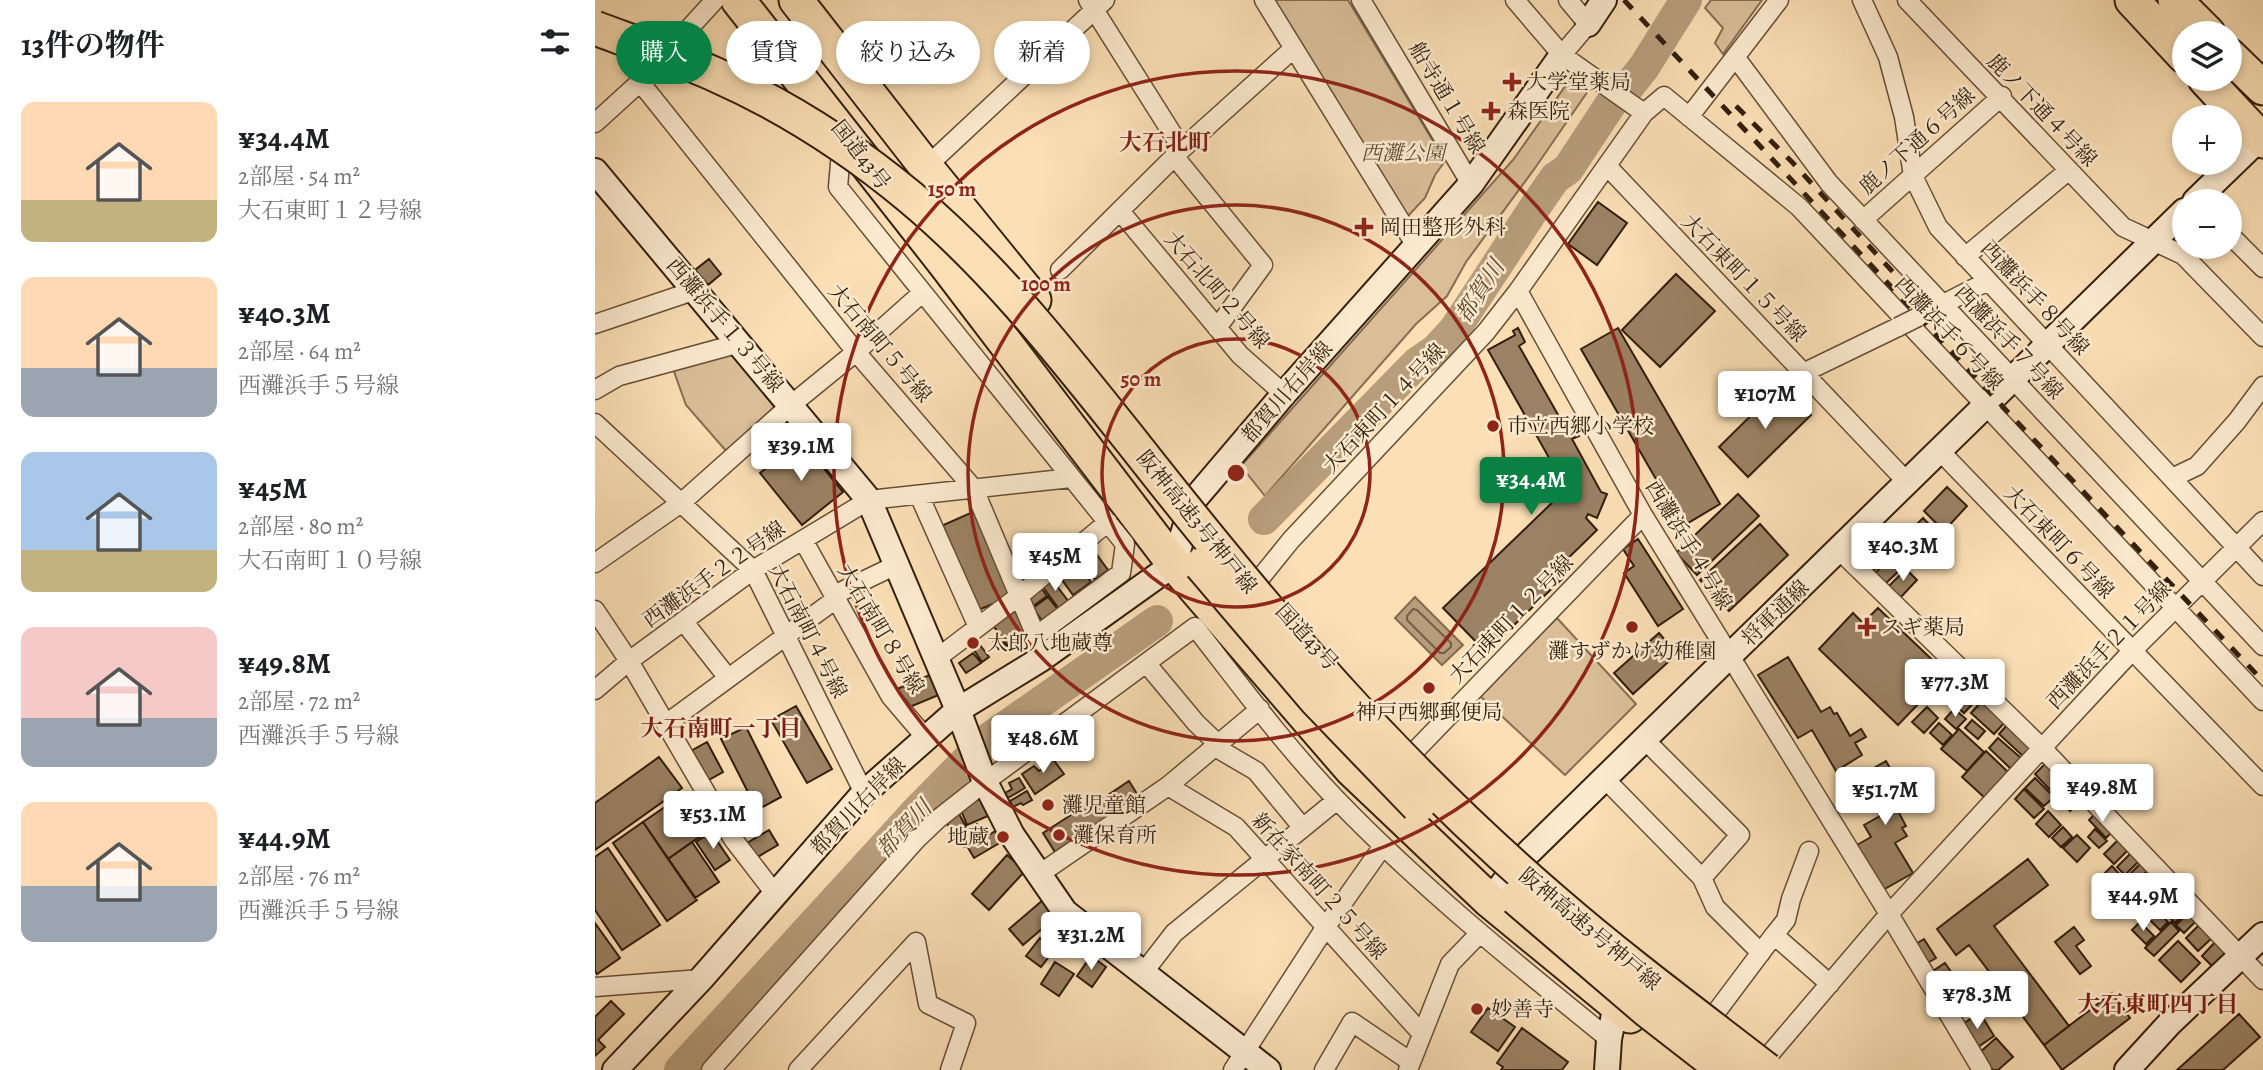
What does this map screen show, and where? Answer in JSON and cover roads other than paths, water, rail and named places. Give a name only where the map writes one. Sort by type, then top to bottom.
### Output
[{"type":"highway","name":"国道43号","points":[[738,0],[843,132],[1174,564],[1351,769],[1490,901],[1616,1005],[1702,1070]]},
{"type":"highway","name":"国道43号","points":[[796,0],[1257,582],[1412,754],[1520,862],[1775,1065]]},
{"type":"highway","points":[[2132,0],[2172,43]]},
{"type":"highway","points":[[2175,0],[2196,21]]},
{"type":"highway","name":"阪神高速3号神戸線","points":[[595,28],[714,74],[791,115],[857,157],[953,234],[1051,340],[1264,605],[1405,761],[1557,904],[1775,1065]]},
{"type":"highway","name":"阪神高速3号神戸線","points":[[595,52],[746,114],[814,153],[896,213],[944,256],[1039,358],[1245,619],[1315,700],[1386,775],[1471,858],[1541,921],[1648,1012],[1724,1070]]},
{"type":"highway","points":[[2242,68],[2263,88]]},
{"type":"highway","points":[[2217,91],[2262,138]]},
{"type":"street","points":[[696,21],[715,0]]},
{"type":"street","points":[[1264,0],[1416,246]]},
{"type":"street","name":"船寺通１号線","points":[[1361,0],[1471,184]]},
{"type":"street","points":[[1515,0],[1562,55],[1640,110]]},
{"type":"street","points":[[1568,0],[1588,24]]},
{"type":"street","name":"都賀川右岸線","points":[[615,1070],[701,979],[864,793],[926,738],[961,719],[1038,647],[1174,564],[1193,501],[1284,394],[1471,184],[1604,0]]},
{"type":"street","points":[[1689,117],[1779,0]]},
{"type":"street","name":"西灘浜手８号線","points":[[1862,0],[1888,57],[1904,117],[1913,176],[1938,227],[2263,576]]},
{"type":"street","name":"鹿ノ下通４号線","points":[[1907,0],[2123,227],[2183,255],[2263,337]]},
{"type":"street","points":[[926,167],[1096,4],[1178,153],[1263,265],[1217,328]]},
{"type":"street","points":[[1060,270],[1178,153],[1293,49]]},
{"type":"street","name":"西灘浜手７号線","points":[[1736,58],[1829,183],[2263,646]]},
{"type":"street","points":[[595,123],[638,84]]},
{"type":"street","name":"大石南町５号線","points":[[642,84],[856,352],[974,489],[1038,647]]},
{"type":"street","name":"大石東町１４号線","points":[[1257,582],[1291,540],[1486,332],[1607,166],[1640,110],[1664,96],[1689,117]]},
{"type":"street","name":"鹿ノ下通６号線","points":[[1863,220],[2001,97]]},
{"type":"street","name":"西灘浜手６号線","points":[[1689,117],[1799,207],[2263,701]]},
{"type":"street","points":[[843,132],[838,187],[1125,544],[1121,573],[1038,647]]},
{"type":"street","name":"将軍通線","points":[[2208,189],[2262,138]]},
{"type":"street","name":"大石東町１５号線","points":[[1607,166],[1907,482]]},
{"type":"street","points":[[1965,257],[2069,170]]},
{"type":"street","name":"西灘浜手１３号線","points":[[595,171],[697,290],[869,500],[983,777],[1012,835],[1065,912],[1143,973],[1239,1061],[1268,1070]]},
{"type":"street","name":"大石北町２号線","points":[[1120,211],[1240,355],[1284,394]]},
{"type":"street","name":"将軍通線","points":[[1490,901],[1520,862],[2172,223]]},
{"type":"street","points":[[2242,246],[2263,268]]},
{"type":"street","points":[[1803,373],[1944,305],[1987,281]]},
{"type":"street","points":[[595,324],[697,290]]},
{"type":"street","name":"西灘浜手４号線","points":[[1518,291],[1643,515],[1982,1070]]},
{"type":"street","points":[[595,563],[681,503],[922,293]]},
{"type":"street","points":[[595,390],[619,376],[740,344]]},
{"type":"street","points":[[2172,478],[2197,466],[2237,421],[2263,386]]},
{"type":"street","name":"大石南町４号線","points":[[595,423],[753,570],[864,793]]},
{"type":"street","name":"大石東町６号線","points":[[1939,450],[2263,786]]},
{"type":"street","name":"西灘浜手２２号線","points":[[595,690],[629,661],[753,570],[869,500],[1071,478]]},
{"type":"street","points":[[919,495],[978,627]]},
{"type":"street","name":"大石東町１２号線","points":[[1412,754],[1643,515]]},
{"type":"street","points":[[936,659],[1019,596],[1108,522]]},
{"type":"street","name":"西灘浜手２１号線","points":[[1775,1065],[1829,984],[1889,914],[2132,651],[2263,522]]},
{"type":"street","name":"大石南町８号線","points":[[803,540],[891,697],[926,738]]},
{"type":"street","points":[[1839,550],[2042,748],[2263,980]]},
{"type":"street","points":[[666,724],[835,597],[896,565]]},
{"type":"street","points":[[595,610],[629,661],[733,839],[776,895]]},
{"type":"street","points":[[684,622],[728,678]]},
{"type":"street","points":[[711,1070],[938,818],[983,777],[1195,627],[1294,752],[1383,846],[1479,934],[1609,1039]]},
{"type":"street","points":[[1146,663],[1217,745],[1256,771],[1303,828]]},
{"type":"street","points":[[1038,875],[1168,786],[1260,709]]},
{"type":"street","points":[[1645,740],[1740,835],[1702,878]]},
{"type":"street","points":[[1605,779],[1702,878],[1715,907],[1761,954]]},
{"type":"street","name":"新在家南町２５号線","points":[[1168,786],[1236,827],[1422,1034]]},
{"type":"street","points":[[1143,973],[1174,933],[1337,800]]},
{"type":"street","points":[[1239,1061],[1325,928],[1383,846]]},
{"type":"street","points":[[1714,1015],[1786,920],[1809,851]]},
{"type":"street","points":[[1324,1070],[1352,1021],[1410,1066],[1450,964],[1479,934]]},
{"type":"street","points":[[1774,935],[1829,984]]},
{"type":"street","points":[[2127,1070],[2170,1023],[2263,935]]},
{"type":"street","points":[[798,1070],[916,942],[928,1004],[966,1023],[950,1070]]},
{"type":"street","points":[[595,987],[701,979]]},
{"type":"street","points":[[1607,1070],[1609,1039],[1616,1005]]},
{"type":"water","points":[[1415,597],[1463,645],[1442,665],[1395,618]]},
{"type":"waterway","name":"都賀川","points":[[1264,519],[1417,363],[1436,350],[1455,329],[1555,178],[1568,169],[1612,102],[1644,67],[1686,0]]},
{"type":"waterway","name":"都賀川","points":[[680,1070],[916,812],[988,739],[1157,621]]},
{"type":"railway","points":[[1624,0],[2263,681]]},
{"type":"railway","points":[[1736,106],[1792,162],[1947,331]]},
{"type":"place","name":"大学堂薬局","points":[[1512,82]]},
{"type":"place","name":"森医院","points":[[1491,111]]},
{"type":"place","name":"岡田整形外科","points":[[1364,227]]},
{"type":"place","name":"市立西郷小学校","points":[[1493,426]]},
{"type":"place","name":"灘すずかけ幼稚園","points":[[1632,627]]},
{"type":"place","name":"スギ薬局","points":[[1867,627]]},
{"type":"place","name":"太郎八地蔵尊","points":[[973,643]]},
{"type":"place","name":"神戸西郷郵便局","points":[[1429,688]]},
{"type":"place","name":"灘児童館","points":[[1048,805]]},
{"type":"place","name":"灘保育所","points":[[1059,835]]},
{"type":"place","name":"地蔵","points":[[1003,837]]},
{"type":"place","name":"妙善寺","points":[[1477,1009]]},
{"type":"district","name":"大石北町","points":[[1165,142]]},
{"type":"district","name":"大石南町一丁目","points":[[721,728]]},
{"type":"district","name":"大石東町四丁目","points":[[2158,1004]]},
{"type":"park label","name":"西灘公園","points":[[1403,153]]}]
